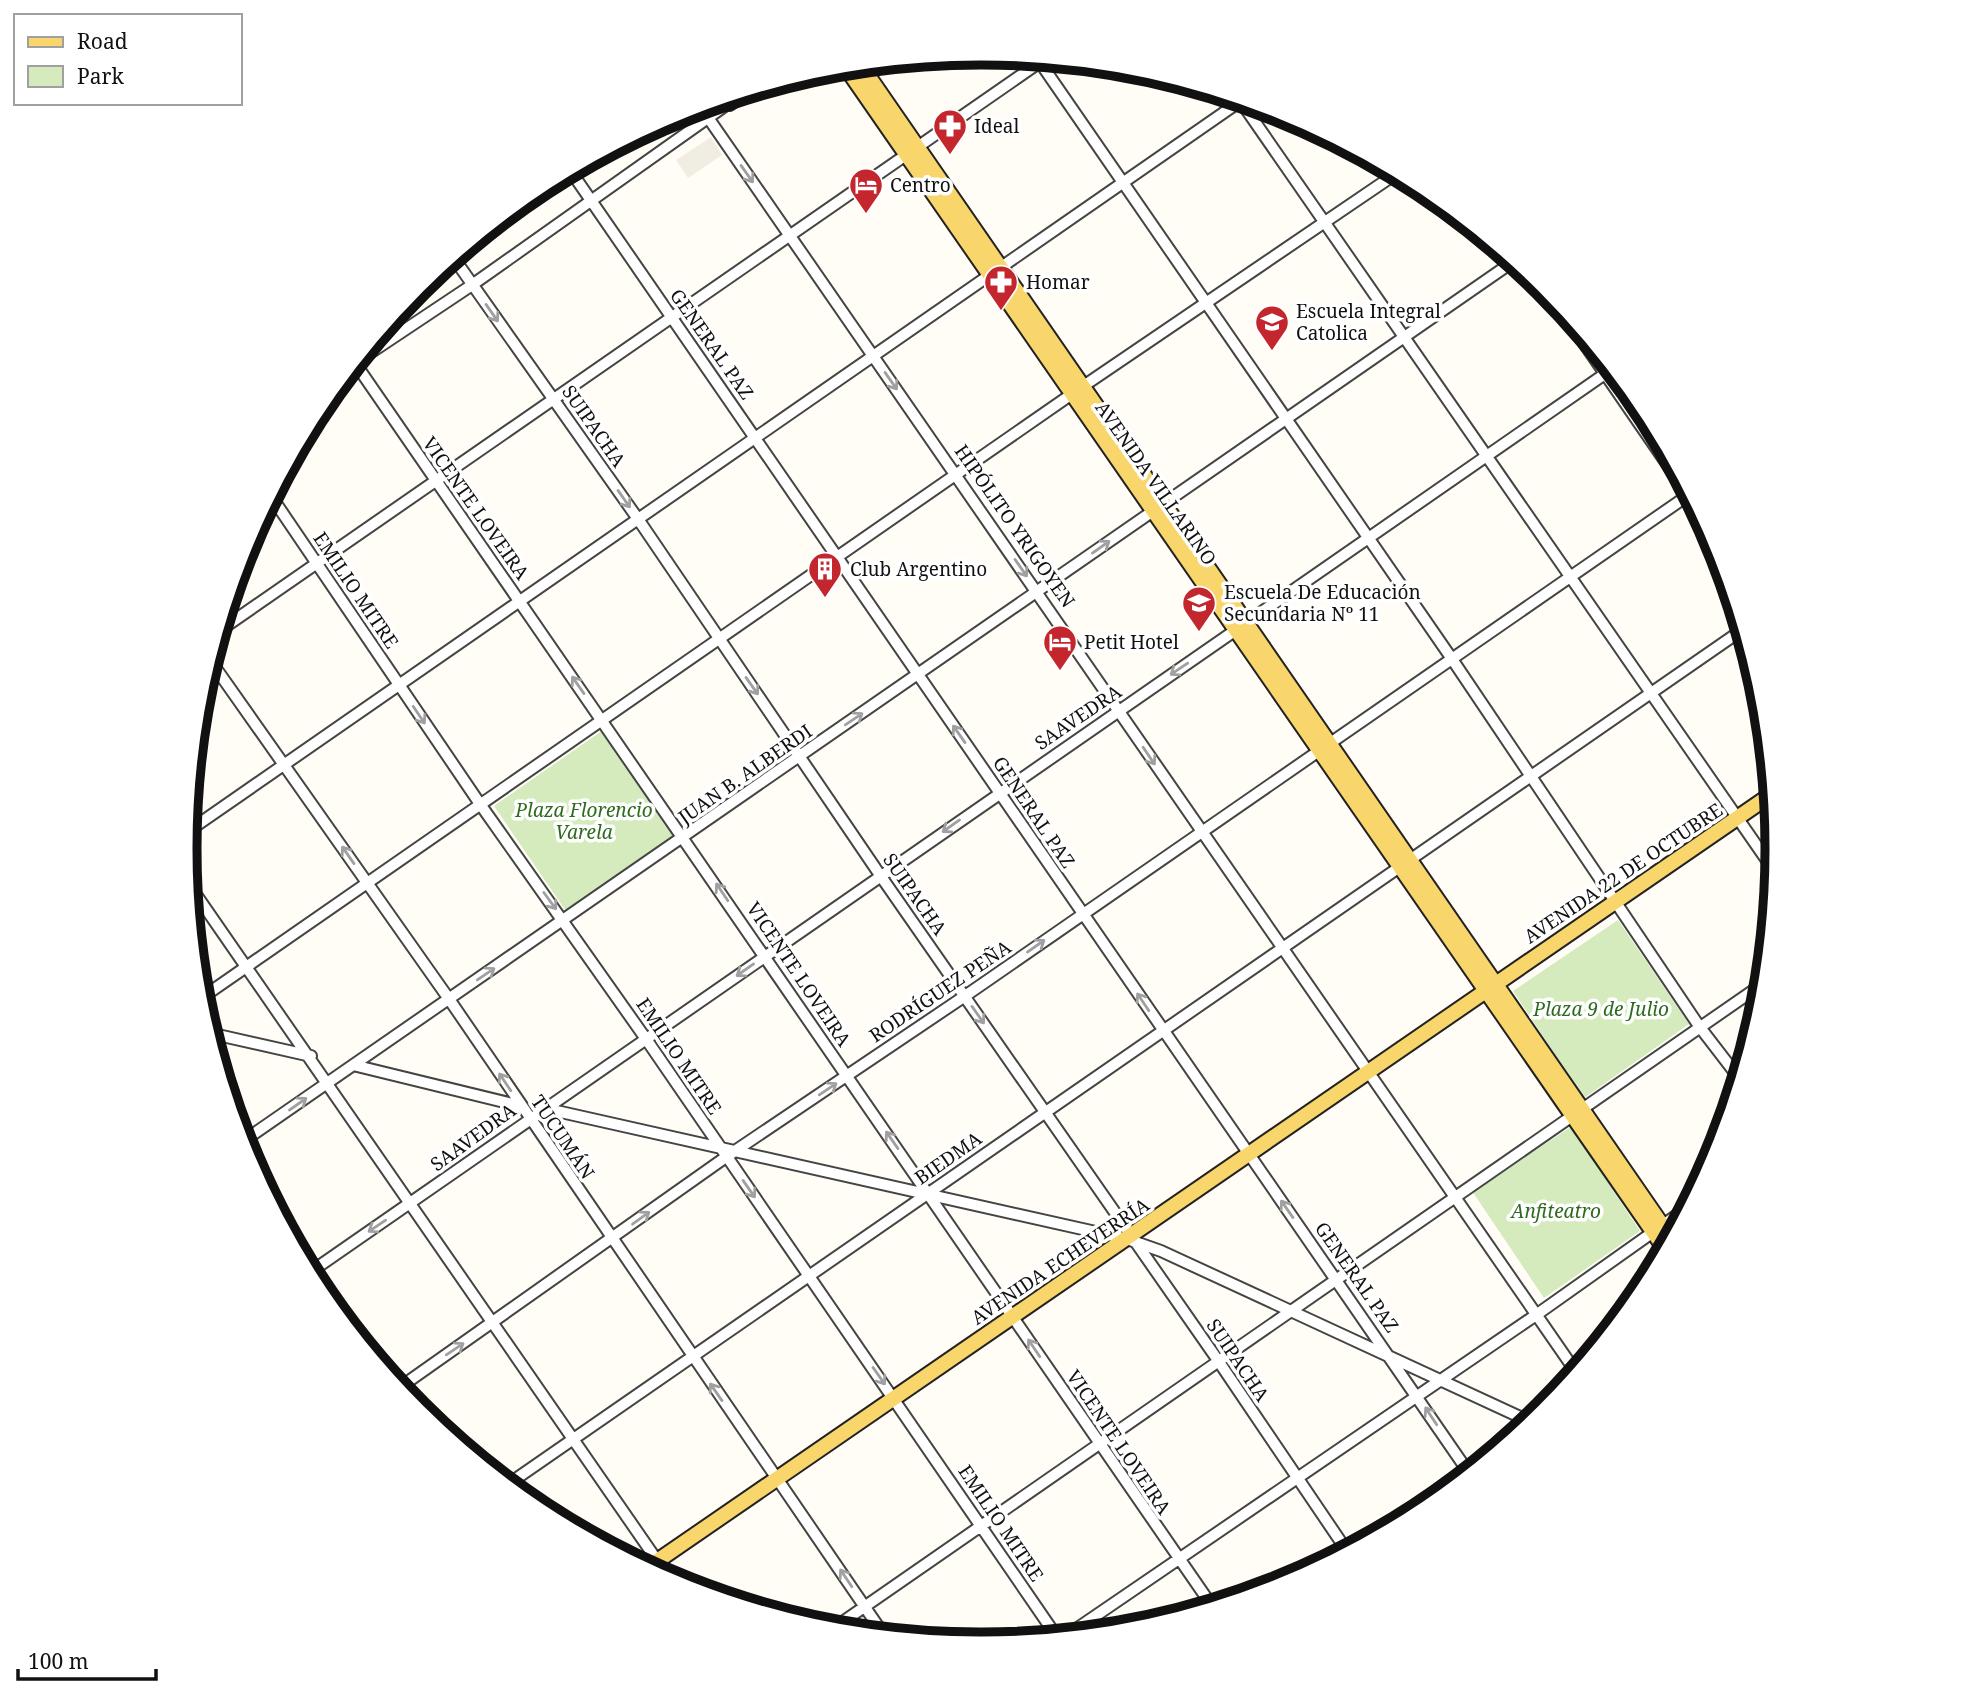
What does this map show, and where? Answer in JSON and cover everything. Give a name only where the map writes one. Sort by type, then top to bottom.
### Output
[{"type":"main road","name":"AVENIDA VILLARINO","points":[[866,73],[913,152]]},
{"type":"main road","name":"AVENIDA VILLARINO","points":[[853,76],[913,152],[1658,1229]]},
{"type":"main road","name":"AVENIDA 22 DE OCTUBRE","points":[[1491,987],[1763,800]]},
{"type":"main road","name":"AVENIDA ECHEVERRÍA","points":[[657,1562],[1013,1317],[1132,1239],[1249,1154],[1491,987]]},
{"type":"main road","points":[[1658,1229],[1664,1233]]},
{"type":"main road","points":[[1658,1229],[1661,1238]]},
{"type":"street","points":[[231,622],[913,152],[1033,66]]},
{"type":"street","points":[[1046,67],[1205,303],[1452,659],[1699,1026],[1732,1070]]},
{"type":"street","points":[[198,824],[1232,106]]},
{"type":"street","points":[[380,347],[472,285],[721,109]]},
{"type":"street","points":[[1248,112],[1765,857]]},
{"type":"street","name":"HIPÓLITO YRIGOYEN","points":[[706,114],[1571,1364]]},
{"type":"street","name":"GENERAL PAZ","points":[[576,178],[1464,1465]]},
{"type":"street","points":[[211,992],[956,474],[1388,179]]},
{"type":"street","name":"SUIPACHA","points":[[458,265],[638,519],[1342,1544]]},
{"type":"street","name":"JUAN B. ALBERDI","points":[[252,1135],[565,922],[1506,267]]},
{"type":"street","name":"VICENTE LOVEIRA","points":[[360,370],[685,838],[1207,1599]]},
{"type":"street","name":"SAAVEDRA","points":[[318,1267],[411,1204],[530,1117],[1605,374]]},
{"type":"street","name":"RODRÍGUEZ PEÑA","points":[[408,1382],[612,1240],[727,1152],[848,1076],[965,996],[1682,499]]},
{"type":"street","name":"EMILIO MITRE","points":[[277,504],[480,804],[727,1152],[1052,1629]]},
{"type":"street","name":"BIEDMA","points":[[516,1479],[1735,635]]},
{"type":"street","name":"TUCUMÁN","points":[[218,671],[449,999],[878,1626]]},
{"type":"street","points":[[199,898],[311,1056],[492,1324],[573,1438],[648,1558]]},
{"type":"street","points":[[845,1620],[1217,1359],[1752,991]]},
{"type":"street","points":[[220,1036],[311,1056]]},
{"type":"street","points":[[353,1065],[521,1106]]},
{"type":"street","points":[[543,1108],[727,1152],[1132,1239],[1520,1417]]},
{"type":"street","points":[[1080,1626],[1671,1220]]},
{"type":"green space","name":"Plaza Florencio Varela","points":[[606,728],[677,834],[566,911],[494,806]]},
{"type":"green space","name":"Plaza 9 de Julio","points":[[1618,920],[1689,1024],[1584,1098],[1513,991]]},
{"type":"green space","name":"Anfiteatro","points":[[1571,1127],[1640,1231],[1544,1298],[1472,1191]]},
{"type":"shaded area","points":[[711,137],[722,155],[688,178],[676,160]]},
{"type":"place","name":"Ideal","points":[[950,156]]},
{"type":"place","name":"Centro","points":[[866,215]]},
{"type":"place","name":"Homar","points":[[1001,312]]},
{"type":"place","name":"Escuela Integral Catolica","points":[[1272,352]]},
{"type":"place","name":"Club Argentino","points":[[825,599]]},
{"type":"place","name":"Escuela De Educación Secundaria Nº 11","points":[[1199,633]]},
{"type":"place","name":"Petit Hotel","points":[[1060,672]]}]
